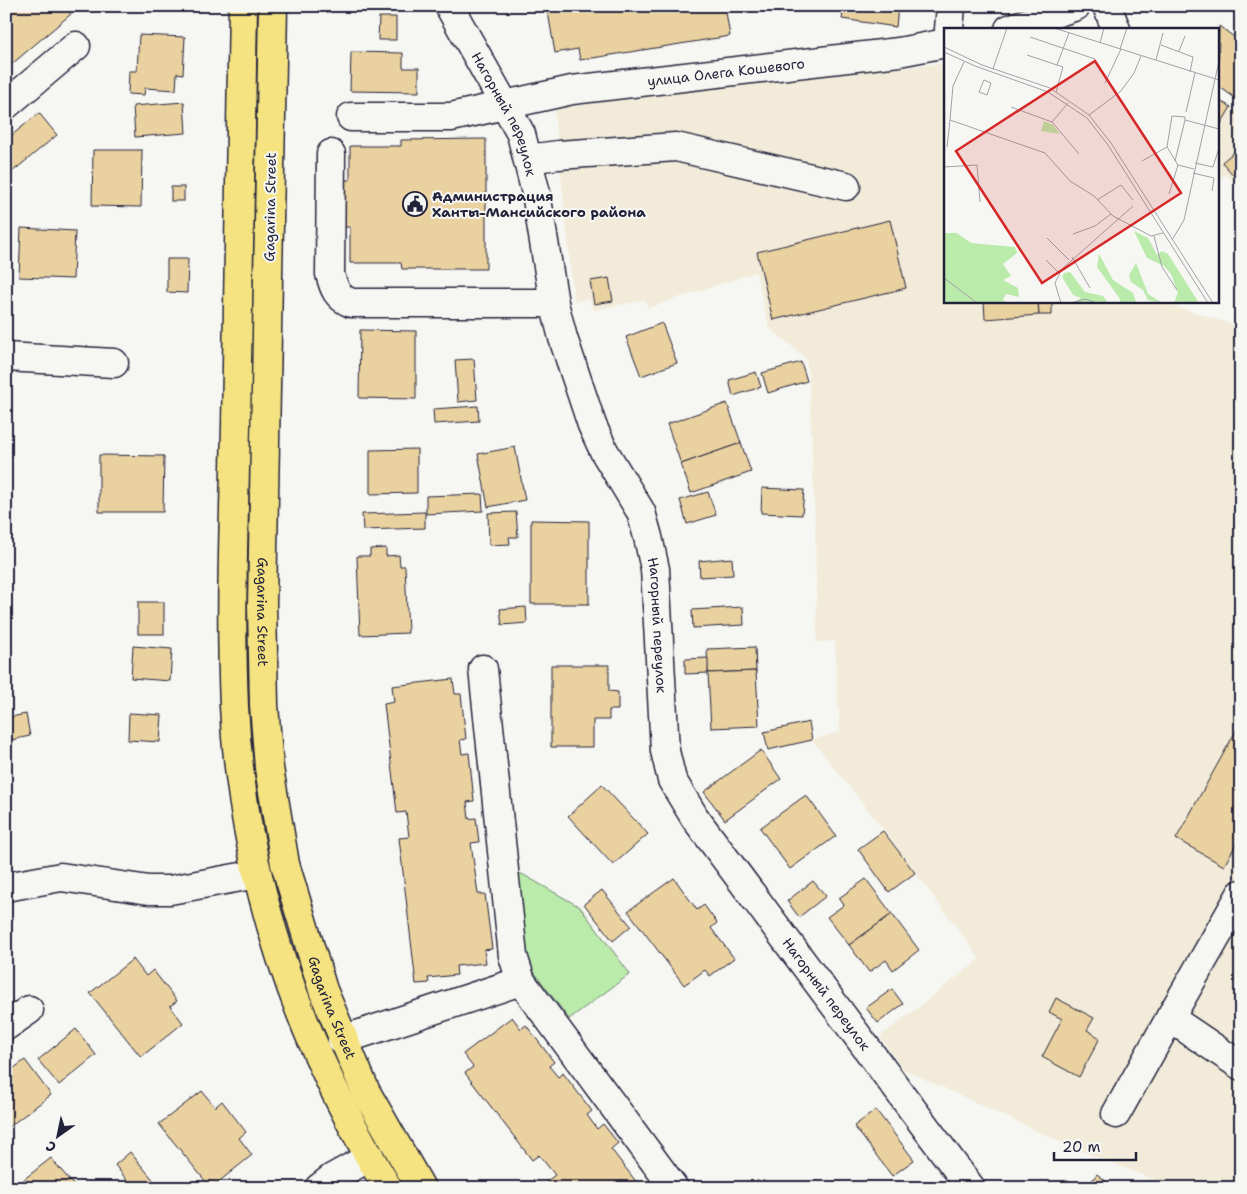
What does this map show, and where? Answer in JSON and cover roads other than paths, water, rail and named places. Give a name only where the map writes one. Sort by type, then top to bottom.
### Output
[{"type":"main road","name":"Gagarina Street","points":[[243,6],[232,607],[234,708],[240,771],[257,874],[294,999],[339,1100],[388,1188]]},
{"type":"main road","name":"Gagarina Street","points":[[273,6],[262,605],[264,705],[269,768],[285,864],[322,990],[366,1092],[421,1188]]},
{"type":"street","name":"Нагорный переулок","points":[[449,6],[521,134],[528,159],[554,303],[563,338],[592,424],[604,451],[641,512],[655,569],[665,751],[672,780],[695,818],[971,1188]]},
{"type":"street","points":[[950,28],[951,6]]},
{"type":"street","points":[[1013,28],[1076,6]]},
{"type":"street","points":[[1107,6],[1116,28]]},
{"type":"street","name":"улица Олега Кошевого","points":[[351,117],[451,117],[572,90],[899,52],[944,44]]},
{"type":"street","points":[[6,105],[76,46]]},
{"type":"street","points":[[528,159],[558,155],[676,147],[846,186]]},
{"type":"street","points":[[331,154],[330,274],[334,288],[341,299],[351,303],[554,303]]},
{"type":"street","points":[[6,357],[114,363]]},
{"type":"street","points":[[483,669],[512,956],[521,982],[674,1188]]},
{"type":"street","points":[[6,887],[61,877],[149,890],[170,890],[257,874]]},
{"type":"street","points":[[1116,1114],[1241,894]]},
{"type":"street","points":[[342,1040],[521,982]]},
{"type":"street","points":[[6,1026],[29,1010]]},
{"type":"street","points":[[1170,1018],[1241,1066]]},
{"type":"street","points":[[319,1188],[332,1178],[370,1157]]},
{"type":"place","name":"Администрация Ханты-Мансийского района","points":[[415,204]]}]
